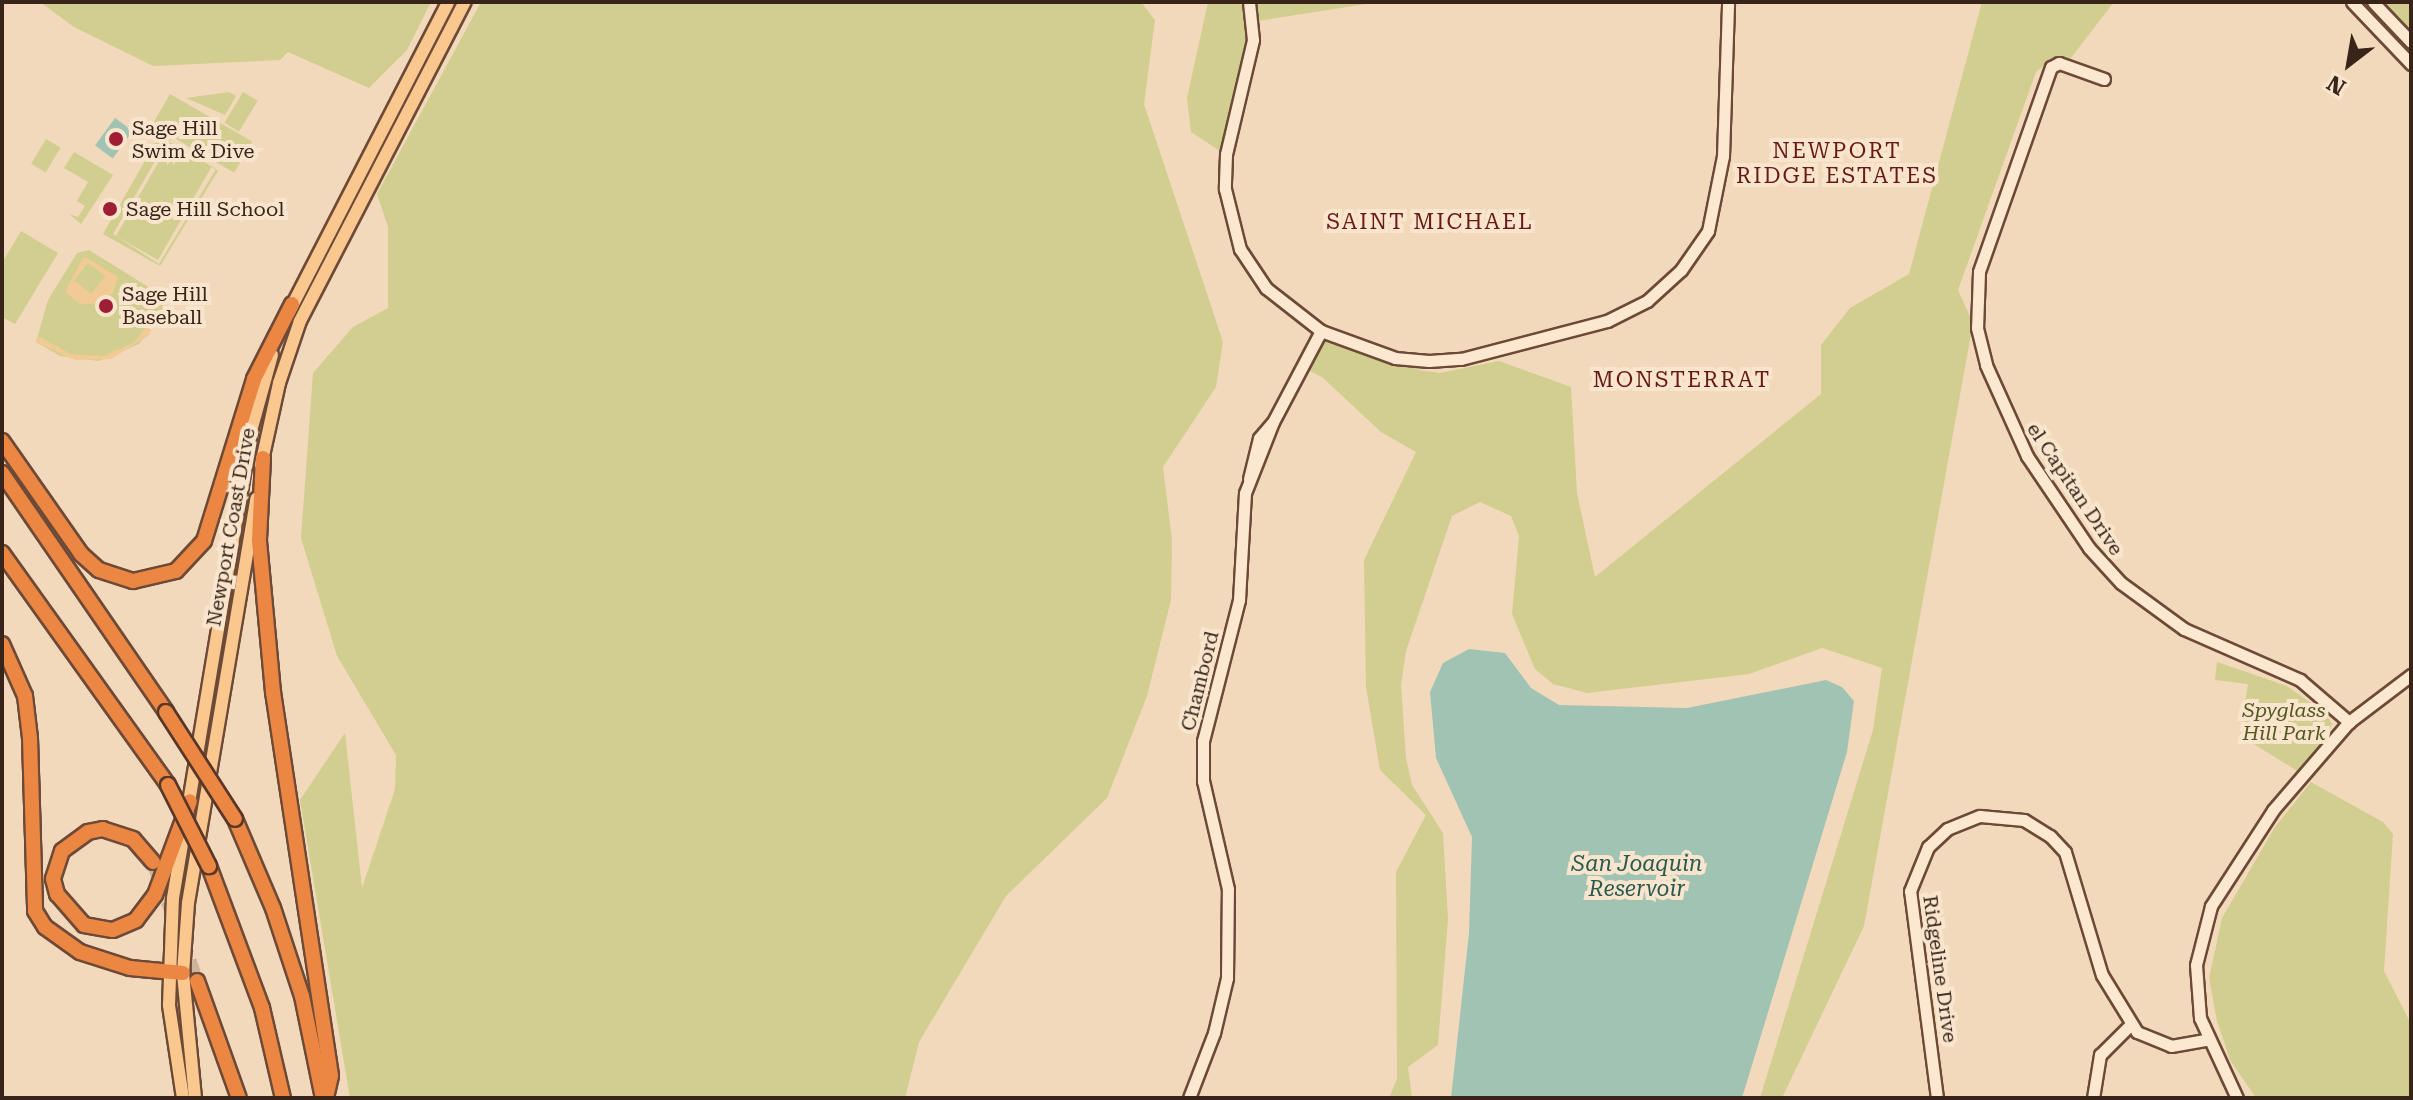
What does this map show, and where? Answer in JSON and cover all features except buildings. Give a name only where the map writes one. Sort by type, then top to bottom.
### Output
[{"type":"highway","points":[[2,441],[90,562],[122,579],[163,577],[188,563],[204,541],[254,379],[292,304]]},
{"type":"highway","points":[[263,458],[259,541],[275,716],[331,1076],[325,1098]]},
{"type":"highway","points":[[2,473],[166,712],[235,819],[273,908],[302,996],[325,1098]]},
{"type":"highway","points":[[2,553],[168,785],[209,866],[254,983],[283,1098]]},
{"type":"highway","points":[[2,644],[25,696],[30,738],[35,911],[45,927],[80,952],[130,968],[175,972]]},
{"type":"highway","points":[[153,862],[133,839],[103,829],[88,832],[62,851],[53,879],[57,894],[84,925],[113,930],[136,920],[155,895],[190,801]]},
{"type":"highway","points":[[197,981],[239,1098]]},
{"type":"main road","name":"Newport Coast Drive","points":[[183,1098],[173,898],[251,431],[292,304],[448,2]]},
{"type":"main road","name":"Newport Coast Drive","points":[[195,1098],[175,972],[263,458],[279,383],[300,321],[465,2]]},
{"type":"street","points":[[1249,2],[1253,40],[1226,154],[1232,219],[1240,249],[1266,288],[1321,331],[1395,358],[1429,361],[1461,359],[1584,328],[1647,301],[1681,270],[1708,231],[1723,156],[1728,2]]},
{"type":"street","points":[[2352,2],[2411,64]]},
{"type":"street","points":[[2373,2],[2411,42]]},
{"type":"street","name":"el Capitan Drive","points":[[2104,79],[2054,63],[1987,245],[1977,291],[1981,347],[2013,429],[2080,535],[2126,588],[2184,629],[2300,680],[2349,722]]},
{"type":"street","name":"Chambord","points":[[1189,1098],[1214,1033],[1227,978],[1228,889],[1203,781],[1203,741],[1239,600],[1241,521],[1249,480],[1273,422],[1321,331]]},
{"type":"street","points":[[2237,1098],[2206,1040],[2196,965],[2211,906],[2273,810],[2349,722],[2411,675]]},
{"type":"street","name":"Ridgeline Drive","points":[[1937,1098],[1910,891],[1923,853],[1959,822],[1991,815],[2015,817],[2040,828],[2060,845],[2076,876],[2102,975],[2130,1025]]},
{"type":"street","points":[[2093,1098],[2100,1055],[2130,1025],[2162,1045],[2206,1040]]},
{"type":"green space","points":[[40,2],[431,2],[407,50],[369,88],[288,52],[280,60],[153,66],[74,27]]},
{"type":"green space","points":[[481,2],[1141,2],[1155,20],[1144,104],[1223,342],[1216,387],[1163,467],[1172,540],[1171,600],[1147,696],[1107,798],[1006,896],[919,1042],[905,1098],[350,1098],[300,800],[345,733],[362,888],[395,789],[396,755],[337,656],[301,538],[313,373],[353,327],[388,308],[388,227],[377,194]]},
{"type":"green space","points":[[1208,2],[1244,2],[1248,40],[1240,90],[1220,151],[1191,132],[1187,98]]},
{"type":"green space","points":[[1255,2],[1379,2],[1258,21]]},
{"type":"green space","points":[[1982,2],[2114,2],[2067,63],[2052,59],[2036,72],[1958,290],[1973,323],[1864,926],[1782,1098],[1760,1098],[1873,730],[1882,668],[1822,648],[1749,674],[1587,693],[1553,684],[1535,669],[1512,614],[1519,536],[1511,516],[1480,502],[1452,516],[1406,651],[1401,685],[1406,758],[1412,785],[1443,833],[1448,919],[1438,1045],[1408,1067],[1412,1098],[1389,1098],[1397,1079],[1396,872],[1426,815],[1380,770],[1366,687],[1364,560],[1416,452],[1381,432],[1322,377],[1306,369],[1324,337],[1386,361],[1422,366],[1418,370],[1440,373],[1499,361],[1571,387],[1577,493],[1595,577],[1821,394],[1821,345],[1850,308],[1909,274]]},
{"type":"green space","points":[[2382,2],[2411,2],[2411,34]]},
{"type":"green space","points":[[229,92],[236,96],[225,115],[186,98]]},
{"type":"green space","points":[[243,92],[258,101],[239,132],[224,123]]},
{"type":"green space","points":[[170,94],[252,142],[234,173],[152,125]]},
{"type":"green space","points":[[161,133],[188,151],[171,140],[166,142],[113,234],[116,236],[159,264],[216,169],[218,171],[160,266],[103,234]]},
{"type":"green space","points":[[46,139],[61,148],[46,173],[31,164]]},
{"type":"green space","points":[[170,142],[212,167],[158,260],[116,236]]},
{"type":"green space","points":[[74,152],[113,175],[81,224],[69,214],[78,217],[85,206],[77,201],[88,182],[64,168]]},
{"type":"green space","points":[[21,231],[58,253],[15,324],[2,317],[2,263]]},
{"type":"green space","name":"Sage Hill Baseball","points":[[89,250],[147,286],[166,308],[139,344],[99,361],[60,356],[36,342],[48,300],[77,253]]},
{"type":"green space","name":"Spyglass Hill Park","points":[[2217,662],[2287,686],[2326,714],[2332,724],[2327,736],[2297,771],[2254,744],[2243,717],[2248,684],[2215,680]]},
{"type":"green space","points":[[2311,782],[2383,822],[2393,834],[2384,971],[2411,1024],[2411,1098],[2256,1098],[2230,1060],[2217,1021],[2209,978],[2222,918],[2275,827]]},
{"type":"sand","points":[[84,256],[118,277],[113,293],[98,304],[80,304],[65,292]],"holes":[[[88,263],[105,276],[91,294],[74,280]]]},
{"type":"sand","points":[[165,305],[148,336],[111,359],[75,360],[36,342],[38,336],[71,354],[103,356],[133,343]]},
{"type":"water","name":"Sage Hill Swim & Dive","points":[[115,118],[133,131],[113,158],[95,146]]},
{"type":"water","name":"San Joaquin Reservoir","points":[[1469,649],[1505,653],[1531,688],[1559,705],[1687,708],[1826,680],[1842,687],[1854,701],[1847,752],[1742,1098],[1451,1098],[1469,933],[1472,837],[1436,758],[1430,692],[1443,663]]},
{"type":"tunnel","points":[[153,862],[197,981]]},
{"type":"place","name":"Sage Hill Swim & Dive","points":[[116,139]]},
{"type":"place","name":"Sage Hill School","points":[[110,209]]},
{"type":"place","name":"Sage Hill Baseball","points":[[106,306]]},
{"type":"district","name":"NEWPORT RIDGE ESTATES","points":[[1837,162]]},
{"type":"district","name":"SAINT MICHAEL","points":[[1430,222]]},
{"type":"district","name":"MONSTERRAT","points":[[1682,380]]}]
